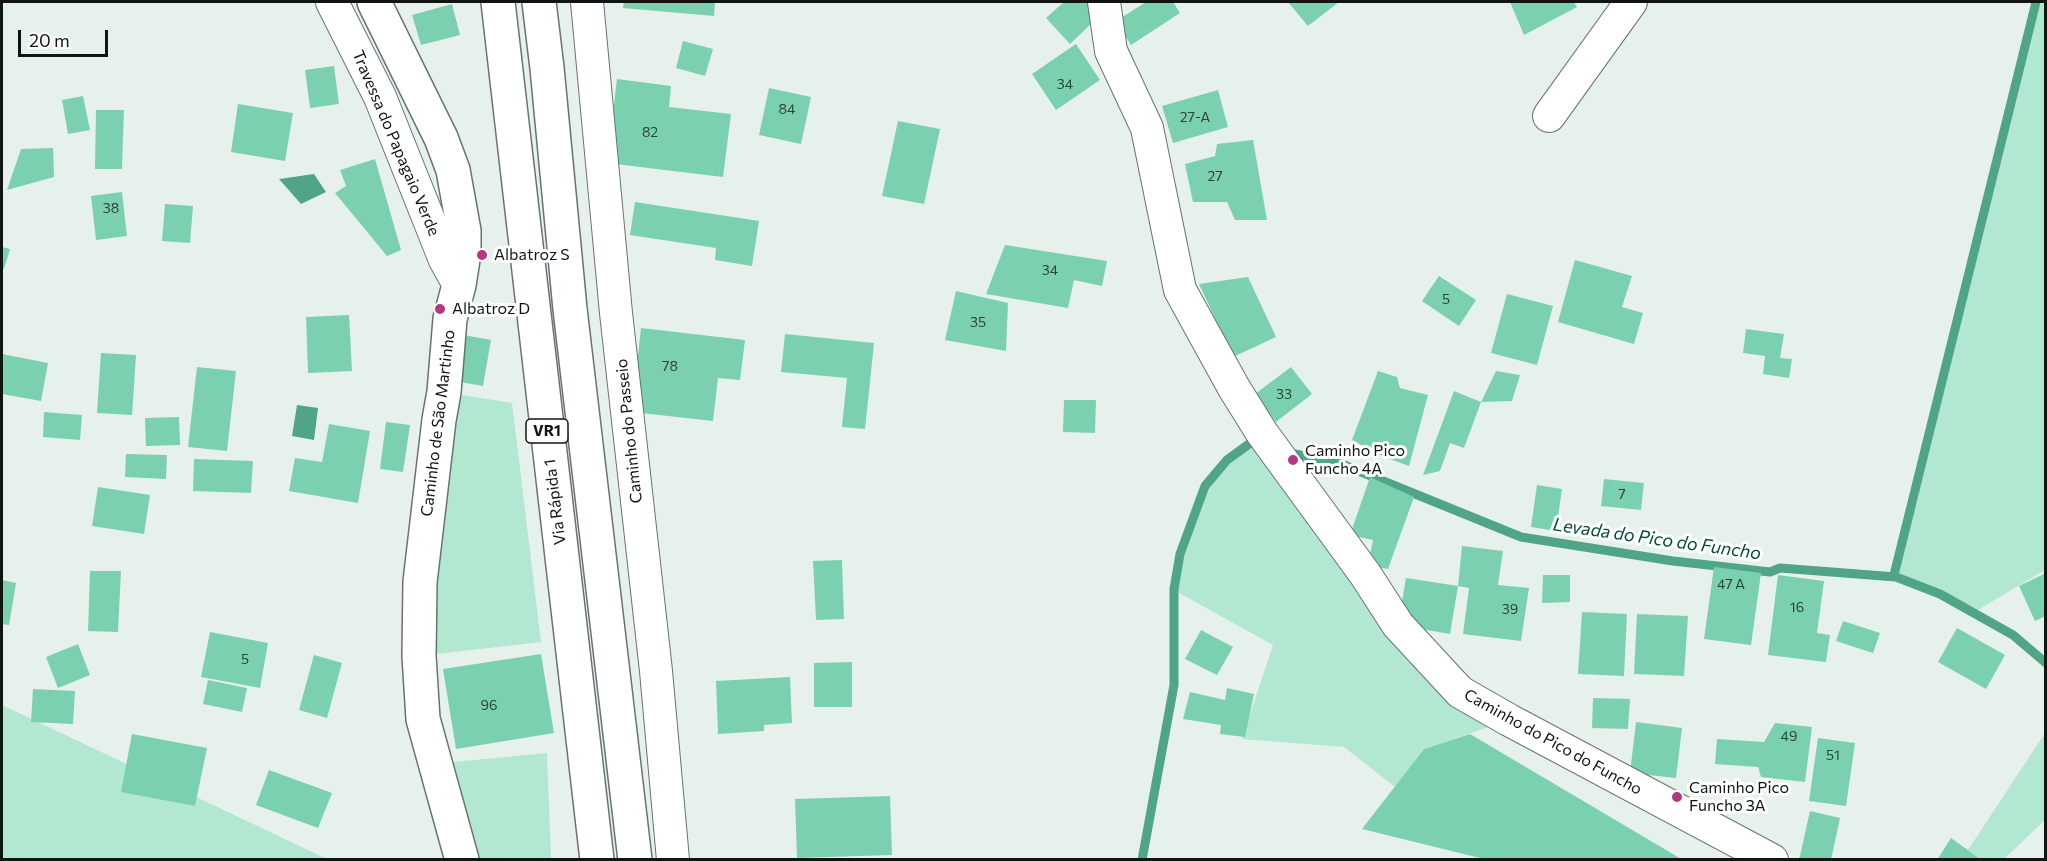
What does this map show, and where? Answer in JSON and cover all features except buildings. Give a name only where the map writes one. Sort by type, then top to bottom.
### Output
[{"type":"main road","name":"Caminho de São Martinho","points":[[374,2],[441,138],[453,170],[464,231],[464,253],[459,285],[450,320],[444,392],[437,432],[420,582],[419,656],[423,718],[462,860]]},
{"type":"main road","name":"Via Rápida 1","points":[[498,2],[597,860]]},
{"type":"main road","name":"VR1","points":[[539,2],[570,309],[635,860]]},
{"type":"street","name":"Travessa do Papagaio Verde","points":[[332,2],[380,98],[445,260],[459,285]]},
{"type":"street","name":"Caminho do Passeio","points":[[587,2],[616,313],[655,659],[673,860]]},
{"type":"street","name":"Caminho do Pico do Funcho","points":[[1104,2],[1111,51],[1147,128],[1180,290],[1234,388],[1262,433],[1365,574],[1398,625],[1460,692],[1772,860]]},
{"type":"street","points":[[1549,116],[1631,2]]},
{"type":"shaded area","points":[[2038,2],[2045,2],[2045,570],[1976,611],[1941,592],[1896,575]]},
{"type":"shaded area","points":[[314,174],[326,192],[301,204],[279,179]]},
{"type":"shaded area","points":[[444,392],[512,403],[541,642],[419,656]]},
{"type":"shaded area","points":[[297,405],[318,408],[314,440],[292,436]]},
{"type":"shaded area","points":[[1262,433],[1365,574],[1509,720],[1424,749],[1395,787],[1344,747],[1242,739],[1273,645],[1172,589],[1178,553],[1203,484],[1225,459]]},
{"type":"shaded area","points":[[2,705],[327,859],[2,859]]},
{"type":"shaded area","points":[[2045,733],[2045,820],[2004,859],[1981,859],[1968,850]]},
{"type":"shaded area","points":[[547,753],[551,859],[462,859],[434,764]]},
{"type":"waterway","points":[[1894,575],[2036,2]]},
{"type":"waterway","points":[[1142,860],[1174,685],[1174,589],[1180,554],[1205,486],[1227,460],[1249,444]]},
{"type":"waterway","name":"Levada do Pico do Funcho","points":[[1290,453],[1339,463],[1521,537],[1673,561],[1770,572],[1780,568],[1896,577],[1940,594],[2013,635],[2046,663]]},
{"type":"place","name":"Albatroz S","points":[[482,255]]},
{"type":"place","name":"Albatroz D","points":[[440,309]]},
{"type":"place","name":"Caminho Pico Funcho 4A","points":[[1293,460]]},
{"type":"place","name":"Caminho Pico Funcho 3A","points":[[1677,797]]}]
